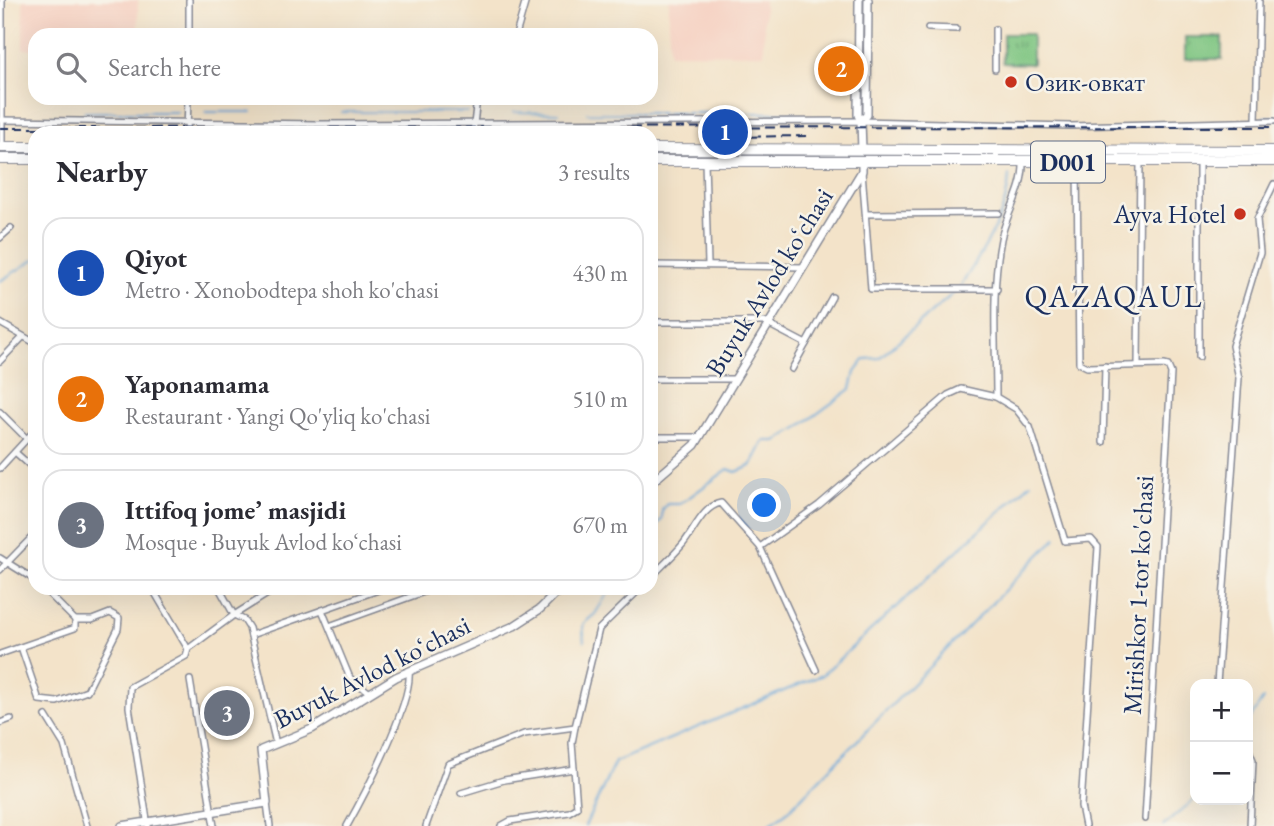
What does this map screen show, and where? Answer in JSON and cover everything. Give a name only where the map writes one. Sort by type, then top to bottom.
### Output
[{"type":"highway","points":[[1,147],[28,146]]},
{"type":"highway","name":"D001","points":[[658,149],[1274,151]]},
{"type":"highway","points":[[862,150],[862,166]]},
{"type":"highway","points":[[0,159],[28,159]]},
{"type":"highway","name":"D001","points":[[658,161],[862,166],[1274,161]]},
{"type":"street","points":[[1,147],[2,0]]},
{"type":"street","points":[[189,0],[189,28]]},
{"type":"street","points":[[518,28],[526,0]]},
{"type":"street","points":[[859,0],[858,115],[861,121],[862,150]]},
{"type":"street","points":[[861,121],[867,115],[867,0]]},
{"type":"street","points":[[1256,117],[1259,0]]},
{"type":"street","points":[[928,28],[956,29]]},
{"type":"street","points":[[995,29],[995,69]]},
{"type":"street","points":[[187,123],[188,105]]},
{"type":"street","points":[[473,124],[476,105]]},
{"type":"street","points":[[1,120],[473,124],[861,121],[1070,126],[1256,117],[1274,121]]},
{"type":"street","points":[[705,161],[708,264]]},
{"type":"street","points":[[1077,162],[1078,359],[1083,367],[1138,365],[1140,161]]},
{"type":"street","points":[[1199,161],[1199,357]]},
{"type":"street","points":[[996,397],[997,289],[1001,237],[1022,178],[1023,162]]},
{"type":"street","points":[[862,166],[869,288],[997,289]]},
{"type":"street","name":"Buyuk Avlod koʻchasi","points":[[658,477],[695,445],[804,267],[862,166]]},
{"type":"street","points":[[1217,679],[1239,378],[1233,346],[1260,253],[1257,219],[1274,184]]},
{"type":"street","points":[[866,214],[999,213]]},
{"type":"street","points":[[0,239],[11,228]]},
{"type":"street","points":[[658,265],[804,267]]},
{"type":"street","points":[[792,369],[832,297]]},
{"type":"street","points":[[658,322],[769,324],[806,344]]},
{"type":"street","points":[[0,323],[28,340]]},
{"type":"street","points":[[0,361],[23,337]]},
{"type":"street","name":"Mirishkor 1-tor ko'chasi","points":[[1138,365],[1164,365],[1168,366],[1171,373],[1145,819]]},
{"type":"street","points":[[1103,442],[1105,366]]},
{"type":"street","points":[[658,379],[734,379]]},
{"type":"street","points":[[760,547],[819,505],[948,395],[961,390],[996,397],[1024,417],[1030,427],[1065,541],[1094,540],[1098,547],[1081,806],[1085,826]]},
{"type":"street","points":[[0,412],[27,439],[0,468]]},
{"type":"street","points":[[658,437],[699,437]]},
{"type":"street","points":[[15,452],[28,464]]},
{"type":"street","points":[[658,570],[683,544],[704,514],[717,503],[724,506],[760,547],[816,670]]},
{"type":"street","points":[[0,570],[28,541]]},
{"type":"street","points":[[0,558],[28,576]]},
{"type":"street","points":[[0,654],[75,628],[75,620],[50,595]]},
{"type":"street","points":[[156,595],[188,649]]},
{"type":"street","points":[[223,595],[234,615],[244,620],[251,635],[276,744]]},
{"type":"street","points":[[148,825],[128,695],[130,687],[186,656],[188,649],[267,595]]},
{"type":"street","points":[[251,635],[364,595]]},
{"type":"street","points":[[329,626],[415,595]]},
{"type":"street","name":"Buyuk Avlod koʻchasi","points":[[267,803],[261,750],[312,729],[409,671],[523,621],[553,595]]},
{"type":"street","points":[[501,826],[510,821],[573,810],[578,803],[572,743],[599,629],[631,595]]},
{"type":"street","points":[[322,610],[350,678],[370,693]]},
{"type":"street","points":[[21,647],[39,700],[57,702],[88,691],[118,629],[119,618],[110,613],[92,620],[75,620]]},
{"type":"street","points":[[347,826],[389,739],[408,686],[409,671]]},
{"type":"street","points":[[190,680],[215,826]]},
{"type":"street","points":[[46,716],[64,745],[88,826]]},
{"type":"street","points":[[0,723],[11,719]]},
{"type":"street","points":[[426,826],[448,764],[524,734],[575,727]]},
{"type":"street","points":[[461,793],[504,780],[574,769]]},
{"type":"street","points":[[122,826],[148,825],[267,803],[270,826]]},
{"type":"street","points":[[1250,826],[1251,805]]},
{"type":"shaded area","points":[[23,0],[138,0],[138,28],[28,28],[28,49],[23,49]]},
{"type":"shaded area","points":[[669,0],[764,0],[764,54],[669,53]]},
{"type":"green space","points":[[1003,34],[1032,34],[1032,64],[1003,63]]},
{"type":"green space","points":[[1185,37],[1222,37],[1222,59],[1185,59]]},
{"type":"waterway","points":[[84,112],[178,112]]},
{"type":"waterway","points":[[205,112],[252,112]]},
{"type":"waterway","points":[[341,112],[468,112]]},
{"type":"waterway","points":[[514,112],[559,113]]},
{"type":"waterway","points":[[587,113],[795,113]]},
{"type":"waterway","points":[[1264,117],[1274,117]]},
{"type":"waterway","points":[[960,287],[999,220],[1009,175]]},
{"type":"waterway","points":[[0,281],[28,263]]},
{"type":"waterway","points":[[658,524],[667,504],[680,504],[728,469],[736,472],[751,466],[764,441],[776,441],[851,389],[855,372],[865,359],[879,358],[956,291]]},
{"type":"waterway","points":[[585,826],[615,762],[822,675],[1031,483]]},
{"type":"waterway","points":[[767,826],[786,813],[1056,538]]},
{"type":"waterway","points":[[584,642],[583,624],[595,614],[607,595]]},
{"type":"waterway","points":[[1253,714],[1263,699]]},
{"type":"waterway","points":[[1163,826],[1190,803]]},
{"type":"railway","points":[[658,127],[1274,127]]},
{"type":"railway","points":[[0,128],[28,128]]},
{"type":"railway","points":[[721,137],[808,136]]},
{"type":"place","name":"Yaponamama","points":[[841,69]]},
{"type":"place","name":"Озик-овкат","points":[[1011,82]]},
{"type":"place","name":"Qiyot","points":[[725,132]]},
{"type":"place","name":"Ayva Hotel","points":[[1240,214]]},
{"type":"place","name":"Ittifoq jome’ masjidi","points":[[227,713]]},
{"type":"district","name":"QAZAQAUL","points":[[1114,296]]}]
